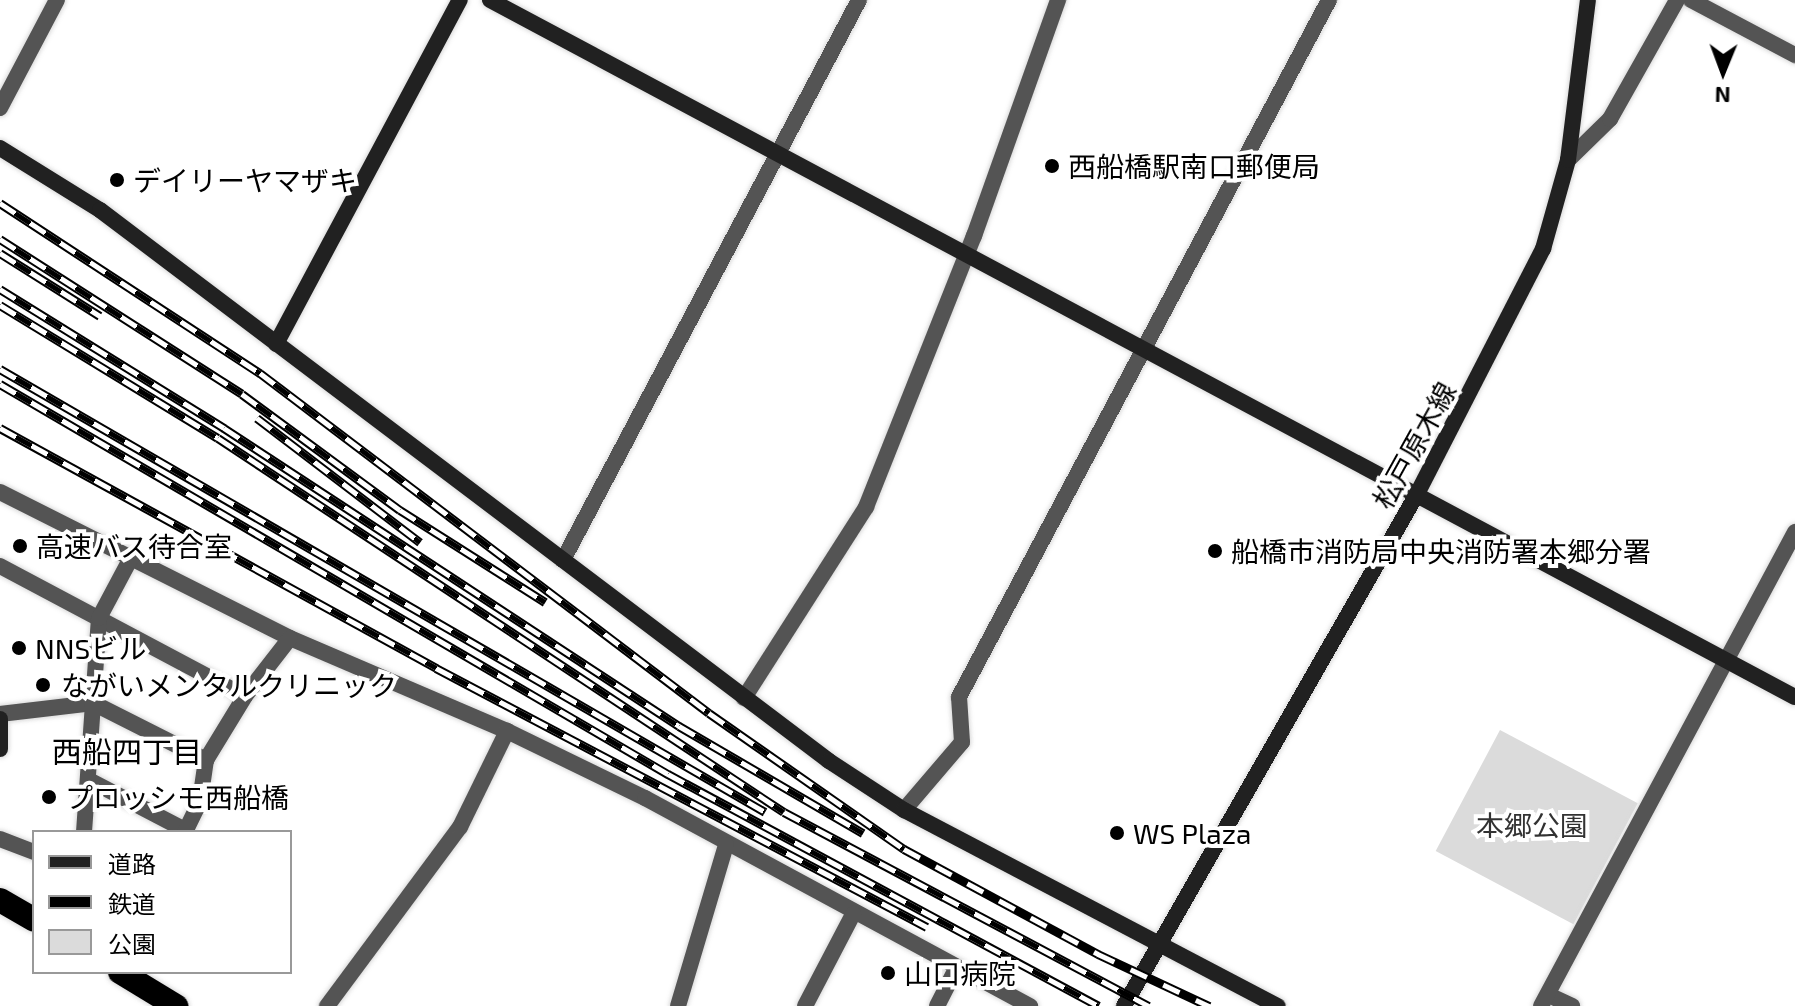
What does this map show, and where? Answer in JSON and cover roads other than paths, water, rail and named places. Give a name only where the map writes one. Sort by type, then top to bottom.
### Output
[{"type":"highway","points":[[0,900],[32,919]]},
{"type":"highway","points":[[123,974],[176,1006]]},
{"type":"street","points":[[0,108],[57,0]]},
{"type":"street","points":[[276,344],[460,0]]},
{"type":"street","points":[[490,0],[1795,697]]},
{"type":"street","points":[[563,560],[859,0]]},
{"type":"street","points":[[744,698],[866,507],[968,253],[1058,0]]},
{"type":"street","points":[[904,810],[962,742],[959,697],[1329,0]]},
{"type":"street","name":"松戸原木線","points":[[1124,1006],[1417,494],[1543,249],[1568,160],[1588,0]]},
{"type":"street","points":[[1568,160],[1610,119],[1677,0]]},
{"type":"street","points":[[1691,0],[1795,55]]},
{"type":"street","points":[[0,148],[100,210],[744,698],[904,810],[1278,1006]]},
{"type":"street","points":[[0,492],[290,638],[507,731],[645,798],[853,914],[1030,1006]]},
{"type":"street","points":[[1572,1006],[1548,1002],[1795,532]]},
{"type":"street","points":[[84,830],[99,618],[132,556]]},
{"type":"street","points":[[0,566],[245,696]]},
{"type":"street","points":[[186,830],[200,801],[206,760],[245,696],[290,638]]},
{"type":"street","points":[[0,749],[0,716],[93,703],[206,760]]},
{"type":"street","points":[[327,1006],[460,827],[507,731]]},
{"type":"street","points":[[89,780],[183,830]]},
{"type":"street","points":[[0,839],[32,851]]},
{"type":"street","points":[[678,1006],[726,845]]},
{"type":"street","points":[[805,1006],[853,914]]},
{"type":"street","points":[[937,1006],[957,967]]},
{"type":"railway","points":[[0,203],[260,373],[709,713],[904,849],[1098,954],[1209,1006]]},
{"type":"railway","points":[[0,239],[242,394],[400,510],[545,602]]},
{"type":"railway","points":[[0,253],[100,316]]},
{"type":"railway","points":[[0,289],[224,428],[679,726],[863,833]]},
{"type":"railway","points":[[0,305],[218,438],[784,812],[1149,1006]]},
{"type":"railway","points":[[0,369],[765,812]]},
{"type":"railway","points":[[0,384],[668,774],[1099,1006]]},
{"type":"railway","points":[[257,418],[420,542]]},
{"type":"railway","points":[[0,428],[436,668],[927,927]]},
{"type":"place","name":"西船橋駅南口郵便局","points":[[1052,166]]},
{"type":"place","name":"デイリーヤマザキ","points":[[117,180]]},
{"type":"place","name":"高速バス待合室","points":[[20,546]]},
{"type":"place","name":"船橋市消防局中央消防署本郷分署","points":[[1215,551]]},
{"type":"place","name":"NNSビル","points":[[19,648]]},
{"type":"place","name":"ながいメンタルクリニック","points":[[43,685]]},
{"type":"place","name":"プロッシモ西船橋","points":[[49,797]]},
{"type":"place","name":"WS Plaza","points":[[1117,833]]},
{"type":"place","name":"山口病院","points":[[888,973]]},
{"type":"district","name":"西船四丁目","points":[[127,751]]},
{"type":"park label","name":"本郷公園","points":[[1532,825]]}]
